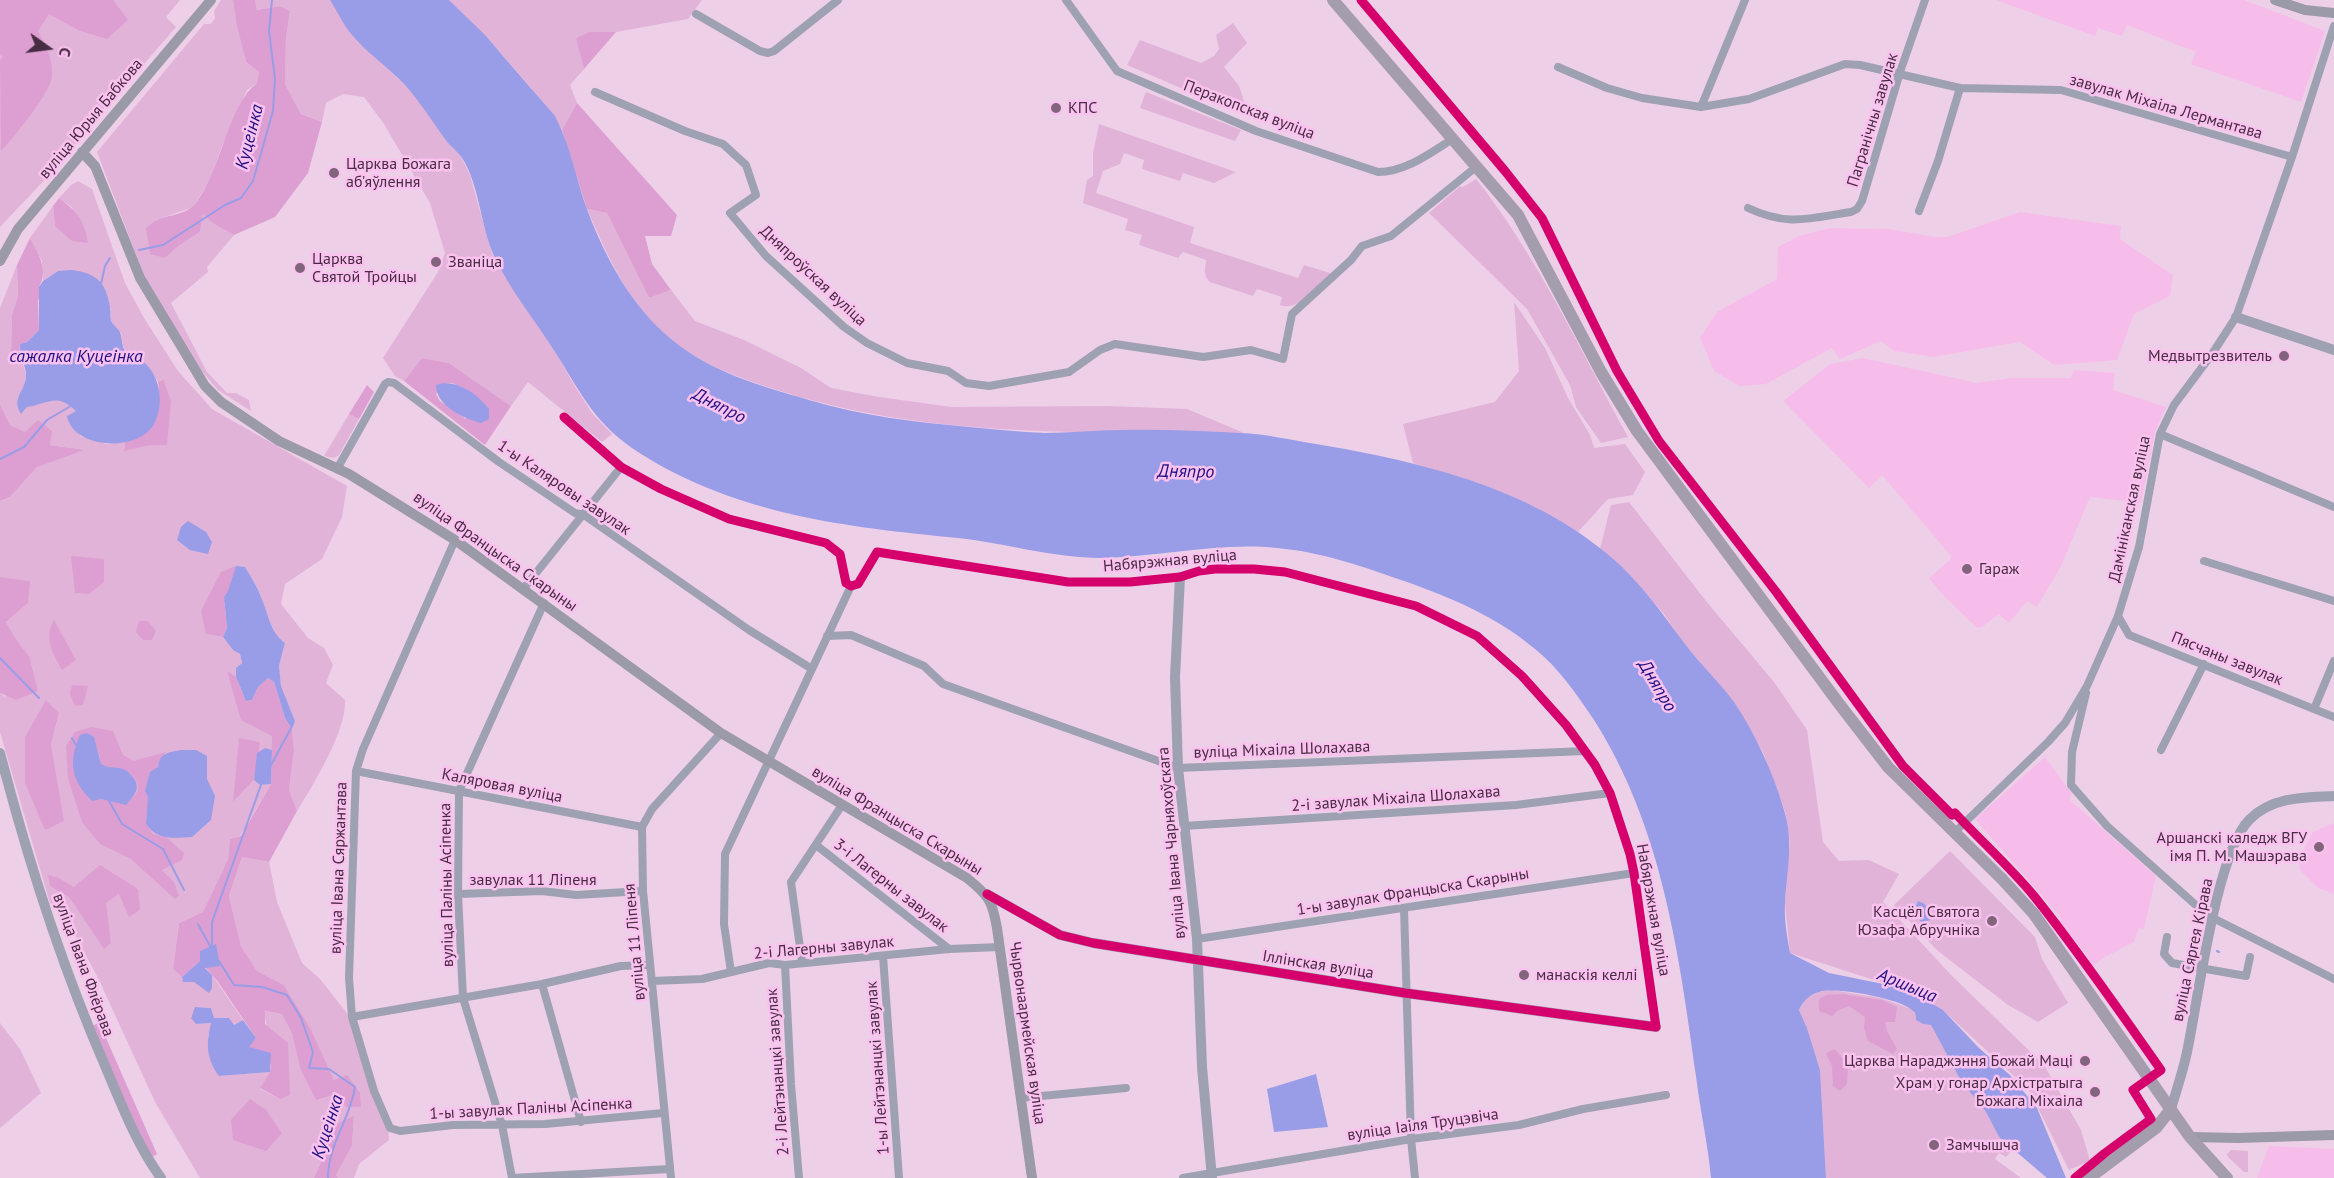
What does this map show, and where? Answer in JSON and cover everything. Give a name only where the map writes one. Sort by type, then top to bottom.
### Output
[{"type":"main road","points":[[1333,0],[1451,140],[1518,215],[1601,372],[1637,431],[1840,705],[1888,767],[2034,914],[2190,1137],[2227,1178]]},
{"type":"main road","points":[[2275,0],[2305,10],[2334,13]]},
{"type":"main road","name":"вуліца Юрыя Бабкова","points":[[0,261],[18,229],[209,2]]},
{"type":"main road","name":"вуліца Францыска Скарыны","points":[[82,152],[95,166],[145,288],[205,386],[221,402],[253,425],[304,454],[337,469],[456,540],[722,733],[967,878],[987,894]]},
{"type":"main road","name":"Чырвонаармейская вуліца","points":[[987,894],[994,913],[1000,948],[1032,1178]]},
{"type":"main road","points":[[2090,1177],[2156,1128],[2171,1109]]},
{"type":"main road","points":[[2190,1137],[2334,1135]]},
{"type":"street","points":[[696,14],[760,51],[768,53],[774,51],[838,0]]},
{"type":"street","name":"Перакопская вуліца","points":[[1066,0],[1117,71],[1256,130],[1378,172],[1392,172],[1406,167],[1451,140]]},
{"type":"street","points":[[1701,107],[1745,0]]},
{"type":"street","name":"Пагранічны завулак","points":[[1748,208],[1767,217],[1788,221],[1851,212],[1857,208],[1862,201],[1900,72],[1926,0]]},
{"type":"street","name":"Дамініканская вуліца","points":[[1955,832],[2048,742],[2065,723],[2087,686],[2118,616],[2139,548],[2160,434],[2174,405],[2236,317],[2292,157],[2334,26]]},
{"type":"street","name":"завулак Міхаіла Лермантава","points":[[1558,67],[1599,85],[1641,98],[1701,107],[1749,99],[1845,64],[1872,66],[1960,87],[2061,90],[2292,157]]},
{"type":"street","points":[[1919,211],[1938,160],[1960,87]]},
{"type":"street","name":"Дняпроўская вуліца","points":[[595,92],[685,131],[723,144],[746,165],[756,195],[730,213],[766,256],[844,327],[867,343],[907,363],[948,371],[966,383],[989,386],[1069,372],[1100,350],[1115,344],[1203,357],[1251,350],[1282,359],[1292,314],[1351,260],[1362,246],[1391,236],[1476,167]]},
{"type":"street","points":[[2236,317],[2334,350]]},
{"type":"street","name":"1-ы Каляровы завулак","points":[[337,469],[388,382],[407,391],[518,474],[575,513],[584,515],[749,630],[812,669]]},
{"type":"street","points":[[564,417],[621,467],[661,489],[729,519],[826,543],[840,554],[846,583],[851,586],[725,854],[724,924],[731,972]]},
{"type":"street","points":[[2160,434],[2334,507]]},
{"type":"street","points":[[524,588],[621,467]]},
{"type":"street","name":"вуліца Івана Сяржантава","points":[[400,1131],[390,1128],[383,1114],[352,1017],[349,978],[356,771],[363,749],[456,540]]},
{"type":"street","name":"Набярэжная вуліца","points":[[851,586],[858,584],[877,552],[1068,582],[1130,582],[1180,577],[1215,569],[1254,569],[1285,572],[1416,606],[1477,636],[1537,692],[1586,751],[1610,793],[1634,873],[1656,1027]]},
{"type":"street","points":[[2204,561],[2334,601]]},
{"type":"street","name":"вуліца Івана Чарняхоўскага","points":[[1180,577],[1175,677],[1178,768],[1197,939],[1202,1066],[1211,1176]]},
{"type":"street","name":"вуліца Паліны Асіпенка","points":[[512,1178],[502,1125],[463,998],[458,894],[459,791],[544,603]]},
{"type":"street","name":"Пясчаны завулак","points":[[2118,616],[2129,635],[2334,717]]},
{"type":"street","name":"вуліца Міхаіла Шолахава","points":[[827,636],[851,635],[924,666],[943,684],[1178,768],[1586,751]]},
{"type":"street","points":[[2314,709],[2334,661]]},
{"type":"street","points":[[2161,750],[2204,664]]},
{"type":"street","points":[[2087,686],[2072,752],[2071,785],[2107,826],[2208,915],[2334,979]]},
{"type":"street","points":[[642,827],[652,809],[722,733]]},
{"type":"street","name":"вуліца Івана Флёрава","points":[[0,753],[49,921],[91,1035],[130,1124],[150,1163],[161,1178]]},
{"type":"street","name":"Каляровая вуліца","points":[[356,771],[642,827]]},
{"type":"street","name":"2-і завулак Міхаіла Шолахава","points":[[1184,825],[1516,805],[1610,793]]},
{"type":"street","name":"вуліца Сяргея Кірава","points":[[2171,1109],[2187,1055],[2213,918],[2236,838],[2248,821],[2262,809],[2297,797],[2334,796]]},
{"type":"street","points":[[802,962],[791,882],[842,805]]},
{"type":"street","name":"вуліца 11 Ліпеня","points":[[642,827],[643,891],[670,1174]]},
{"type":"street","name":"3-і Лагерны завулак","points":[[816,845],[949,949]]},
{"type":"street","name":"1-ы завулак Францыска Скарыны","points":[[1197,939],[1634,873]]},
{"type":"street","name":"завулак 11 Ліпеня","points":[[458,894],[542,891],[576,895],[643,891]]},
{"type":"street","name":"Іллінская вуліца","points":[[987,894],[1060,935],[1093,943],[1405,993],[1656,1027]]},
{"type":"street","points":[[1404,908],[1405,993],[1411,1139],[1415,1178]]},
{"type":"street","points":[[2167,937],[2164,954],[2172,963],[2246,976],[2250,957]]},
{"type":"street","name":"2-і Лагерны завулак","points":[[652,981],[702,979],[769,963],[785,965],[949,949],[1000,948]]},
{"type":"street","name":"1-ы Лейтэнанцкі завулак","points":[[884,956],[899,1178]]},
{"type":"street","points":[[352,1017],[542,984],[621,966],[650,965]]},
{"type":"street","name":"2-і Лейтэнанцкі завулак","points":[[785,965],[791,1084],[799,1178]]},
{"type":"street","points":[[542,984],[581,1122]]},
{"type":"street","points":[[1020,1098],[1125,1088]]},
{"type":"street","name":"вуліца Іаіля Труцэвіча","points":[[1183,1178],[1211,1176],[1411,1139],[1519,1125],[1583,1109],[1666,1095]]},
{"type":"street","name":"1-ы завулак Паліны Асіпенка","points":[[400,1131],[453,1125],[581,1122],[663,1113]]},
{"type":"street","points":[[512,1178],[670,1174]]},
{"type":"shaded area","points":[[0,0],[180,0],[166,17],[176,27],[117,95],[113,94],[107,100],[105,107],[54,170],[0,227]]},
{"type":"shaded area","points":[[0,0],[113,0],[128,20],[107,39],[78,30],[49,14],[38,31],[50,58],[52,76],[50,84],[31,115],[1,151],[0,61],[3,56],[0,54]]},
{"type":"shaded area","points":[[221,0],[233,0],[246,62],[259,72],[257,83],[247,90],[222,146],[210,180],[193,207],[156,220],[165,258],[200,232],[203,213],[214,224],[234,235],[207,267],[208,272],[171,303],[207,372],[227,393],[236,393],[249,400],[251,411],[218,390],[194,362],[148,286],[97,152],[204,24],[211,24],[215,18],[214,11]]},
{"type":"shaded area","points":[[233,0],[255,0],[257,10],[280,6],[290,11],[286,38],[285,84],[301,114],[322,122],[308,173],[275,217],[234,235],[214,224],[203,214],[200,232],[165,258],[150,254],[146,228],[157,220],[182,212],[195,204],[212,175],[239,106],[257,83],[259,72],[246,62]]},
{"type":"shaded area","points":[[255,0],[330,0],[353,36],[408,88],[461,157],[470,175],[492,254],[592,413],[612,434],[602,442],[528,382],[511,406],[449,363],[422,358],[404,381],[395,376],[383,358],[438,272],[445,253],[430,203],[384,124],[364,97],[343,94],[326,103],[322,122],[301,114],[285,84],[286,38],[290,11],[280,6],[257,10]]},
{"type":"shaded area","points":[[449,0],[702,0],[688,19],[616,32],[589,32],[577,38],[584,69],[570,85],[577,103],[562,130],[522,77]]},
{"type":"shaded area","points":[[1996,0],[2244,0],[2325,31],[2301,102],[2191,64],[2196,52],[2127,25],[2122,36],[2098,28],[2095,36]]},
{"type":"shaded area","points":[[1233,23],[1247,43],[1224,67],[1239,86],[1249,117],[1127,65],[1140,40],[1201,63],[1214,56],[1219,49],[1216,35]]},
{"type":"shaded area","points":[[589,32],[616,32],[584,69],[576,38]]},
{"type":"shaded area","points":[[1146,92],[1241,130],[1235,141],[1140,108]]},
{"type":"shaded area","points":[[577,103],[677,215],[671,236],[645,236],[652,264],[671,290],[649,298],[607,213],[587,209],[562,130]]},
{"type":"shaded area","points":[[1099,124],[1236,172],[1214,183],[1183,173],[1180,181],[1142,169],[1144,160],[1124,153],[1120,164],[1103,171],[1096,193],[1194,227],[1190,243],[1298,278],[1304,265],[1330,273],[1330,276],[1300,302],[1294,305],[1280,305],[1282,297],[1257,289],[1253,296],[1210,282],[1205,275],[1206,260],[1183,252],[1178,258],[1139,245],[1142,235],[1125,230],[1128,219],[1083,203],[1087,180],[1093,176],[1093,153]]},
{"type":"shaded area","points":[[1476,179],[1539,272],[1628,437],[1601,443],[1576,407],[1570,385],[1527,309],[1429,213],[1460,186],[1463,187]]},
{"type":"shaded area","points":[[78,181],[92,189],[125,283],[144,318],[178,371],[212,409],[347,486],[342,517],[322,559],[285,584],[281,604],[308,638],[324,648],[333,665],[326,683],[345,700],[341,726],[335,741],[297,811],[289,790],[294,750],[292,729],[295,721],[281,686],[279,666],[285,643],[272,628],[258,589],[245,567],[207,634],[223,637],[233,650],[240,654],[242,663],[236,668],[236,677],[227,672],[272,736],[272,750],[265,748],[257,753],[260,742],[239,739],[234,801],[254,780],[260,785],[271,784],[240,836],[230,839],[228,859],[203,912],[179,923],[173,969],[182,977],[183,982],[194,982],[212,988],[212,975],[243,1020],[234,1025],[214,1019],[211,1008],[196,1007],[191,1017],[196,1024],[211,1023],[208,1037],[219,1076],[270,1072],[260,1089],[280,1099],[264,1011],[282,1014],[292,1034],[300,1068],[332,1095],[360,1107],[334,1080],[311,1029],[284,985],[257,971],[241,946],[229,896],[242,857],[269,862],[277,902],[302,963],[320,979],[357,1026],[388,1124],[389,1140],[359,1164],[354,1178],[338,1178],[336,1175],[352,1146],[354,1117],[329,1127],[321,1162],[314,1178],[200,1178],[155,1102],[99,980],[73,931],[50,903],[0,732],[0,693],[5,697],[29,656],[6,622],[28,603],[29,581],[0,577],[0,501],[10,497],[37,467],[70,448],[50,445],[10,425],[0,404],[0,308],[17,265],[18,296],[12,315],[11,351],[19,353],[26,376],[17,399],[22,413],[27,407],[60,400],[77,411],[80,436],[106,444],[125,442],[124,450],[167,445],[162,379],[158,382],[146,364],[130,357],[124,350],[121,333],[111,321],[111,308],[58,271],[43,281],[42,261],[30,238],[53,206],[55,226],[73,208],[59,198]],"holes":[[[46,700],[59,714],[51,745]],[[59,878],[74,887],[138,889],[119,894],[105,903],[111,943],[104,948]]]},
{"type":"shaded area","points":[[59,198],[79,218],[85,229],[88,243],[72,241],[55,226],[53,206]]},
{"type":"shaded area","points":[[587,209],[607,213],[649,298],[671,290],[695,321],[744,340],[801,368],[831,388],[952,407],[1107,406],[1187,409],[1244,433],[1064,432],[946,424],[829,405],[771,388],[721,370],[691,354],[663,333],[640,308],[622,281]]},
{"type":"shaded area","points":[[2020,212],[2121,226],[2120,239],[2173,275],[2170,296],[2134,314],[2117,360],[2054,365],[2020,342],[1933,357],[1894,351],[1881,341],[1840,359],[1832,348],[1766,384],[1739,386],[1714,371],[1700,337],[1717,312],[1777,279],[1778,247],[1799,236],[1830,228],[1888,229],[1947,237]]},
{"type":"shaded area","points":[[30,238],[43,268],[39,287],[41,295],[38,300],[39,330],[27,342],[20,344],[19,353],[11,351],[12,315],[18,296],[17,265]]},
{"type":"shaded area","points":[[1514,302],[1545,348],[1568,398],[1590,435],[1594,448],[1625,444],[1645,472],[1633,495],[1608,499],[1577,533],[1539,510],[1503,493],[1413,463],[1403,424],[1495,402],[1519,371]]},
{"type":"shaded area","points":[[422,358],[449,363],[511,406],[485,445],[404,381]],"holes":[[[444,383],[452,383],[468,390],[466,419],[440,401],[436,394]]]},
{"type":"shaded area","points":[[1863,358],[1977,383],[2011,378],[2071,378],[2074,370],[2115,373],[2113,390],[2166,407],[2155,432],[2141,503],[2090,497],[2061,566],[2037,607],[2027,601],[2009,623],[1999,614],[1982,627],[1976,627],[1929,578],[1950,560],[1951,556],[1882,475],[1869,488],[1783,401],[1830,364]]},
{"type":"shaded area","points":[[163,379],[171,401],[167,445],[146,446],[124,451],[125,442],[143,435],[159,390],[158,382]]},
{"type":"shaded area","points":[[367,385],[374,392],[359,419],[349,414]]},
{"type":"shaded area","points":[[0,404],[10,425],[25,432],[38,420],[52,431],[50,445],[84,450],[37,467],[10,497],[0,501]]},
{"type":"shaded area","points":[[349,414],[359,419],[339,455],[334,458],[324,456]]},
{"type":"shaded area","points":[[1629,502],[1706,601],[1774,682],[1807,730],[1823,842],[1839,861],[1869,860],[1899,874],[1883,902],[1954,978],[2044,1065],[2081,1130],[2090,1161],[2069,1170],[2029,1090],[1943,1010],[1923,998],[1893,986],[1790,953],[1785,903],[1790,843],[1786,814],[1763,752],[1732,700],[1686,646],[1664,614],[1620,566],[1600,549],[1611,505]]},
{"type":"shaded area","points":[[71,556],[104,559],[104,582],[89,594],[75,593]]},
{"type":"shaded area","points":[[236,566],[228,592],[224,597],[227,628],[223,637],[206,634],[201,611],[221,572]]},
{"type":"shaded area","points":[[0,577],[30,581],[28,603],[6,622],[29,656],[38,691],[16,700],[0,693]]},
{"type":"shaded area","points":[[54,620],[76,660],[62,670],[49,640]]},
{"type":"shaded area","points":[[139,621],[148,621],[156,631],[152,640],[143,640],[136,632]]},
{"type":"shaded area","points":[[227,671],[236,677],[246,701],[252,700],[258,687],[268,678],[274,682],[285,718],[292,729],[294,750],[289,790],[297,811],[269,862],[242,857],[229,896],[241,946],[257,971],[284,985],[311,1029],[334,1080],[347,1075],[360,1093],[361,1107],[346,1107],[343,1101],[332,1095],[316,1100],[300,1068],[292,1034],[282,1014],[265,1011],[265,1024],[288,1043],[290,1095],[280,1099],[260,1088],[270,1072],[271,1065],[261,1052],[248,1047],[256,1038],[218,982],[200,961],[182,977],[173,969],[179,923],[203,912],[228,859],[230,839],[241,836],[271,784],[272,736],[241,720]]},
{"type":"shaded area","points":[[72,685],[88,686],[83,705],[75,706],[70,694]]},
{"type":"shaded area","points":[[46,700],[59,713],[51,745],[64,821],[45,830],[25,783],[25,737]]},
{"type":"shaded area","points":[[91,727],[113,731],[123,755],[134,761],[166,752],[154,776],[146,824],[153,834],[167,838],[184,853],[182,860],[162,870],[174,882],[179,896],[175,899],[131,859],[100,844],[82,822],[68,779],[66,746],[75,732]],"holes":[[[98,749],[101,764],[123,769],[135,778],[138,789],[126,804],[101,799]]]},
{"type":"shaded area","points":[[239,738],[260,742],[254,780],[233,802]]},
{"type":"shaded area","points":[[2045,757],[2072,794],[2069,799],[2156,876],[2144,929],[2139,928],[2134,942],[2093,966],[2083,950],[2058,921],[2061,918],[1975,819]]},
{"type":"shaded area","name":"Аршанскі каледж ВГУ імя П. М. Машэрава","points":[[2334,823],[2334,894],[2318,888],[2300,870],[2299,859],[2313,832]]},
{"type":"shaded area","points":[[1950,851],[2035,937],[2042,959],[2068,1003],[2038,1022],[2008,1005],[1938,951],[1894,905]]},
{"type":"shaded area","points":[[100,865],[138,889],[140,910],[129,917],[119,894],[106,903],[111,943],[104,949],[69,897],[50,886],[48,875],[59,878],[74,887]]},
{"type":"shaded area","points":[[1832,990],[1881,998],[1911,1009],[1923,1024],[1931,1025],[1961,1081],[1986,1112],[1999,1137],[2014,1149],[2006,1157],[1999,1153],[1995,1159],[2021,1178],[1826,1178],[1820,1070],[1799,1010],[1812,995]]},
{"type":"shaded area","points":[[1842,994],[1882,1000],[1897,1007],[1895,1022],[1885,1022],[1887,1031],[1897,1049],[1893,1054],[1868,1041],[1864,1028],[1865,1017],[1849,1006],[1832,1016],[1819,1011],[1819,999],[1826,995]]},
{"type":"shaded area","points":[[99,1022],[157,1154],[151,1158],[134,1125],[93,1026]]},
{"type":"shaded area","points":[[0,1023],[20,1049],[41,1093],[0,1128]]},
{"type":"shaded area","points":[[1835,1049],[1848,1066],[1847,1084],[1840,1091],[1833,1086],[1832,1066],[1826,1053]]},
{"type":"shaded area","points":[[250,1099],[266,1110],[282,1133],[266,1151],[233,1140],[231,1120]]},
{"type":"shaded area","points":[[354,1116],[352,1146],[336,1175],[338,1178],[314,1178],[321,1162],[329,1127]]},
{"type":"shaded area","points":[[2269,1146],[2334,1149],[2334,1178],[2257,1178]]},
{"type":"shaded area","points":[[2231,1150],[2248,1151],[2248,1172],[2244,1172],[2228,1157],[2227,1154]]},
{"type":"water","name":"Дняпро","points":[[330,0],[449,0],[484,34],[555,116],[565,139],[595,230],[632,297],[657,326],[686,351],[737,377],[829,406],[929,423],[1045,433],[1151,430],[1250,434],[1356,451],[1438,470],[1477,483],[1516,498],[1588,539],[1620,565],[1646,593],[1734,702],[1757,741],[1775,782],[1789,833],[1785,916],[1790,953],[1829,973],[1893,986],[1923,998],[1943,1010],[1979,1048],[2011,1076],[2037,1108],[2066,1178],[2047,1178],[1999,1137],[1986,1112],[1961,1081],[1931,1025],[1916,1020],[1916,1015],[1907,1006],[1853,992],[1827,991],[1809,997],[1799,1010],[1820,1070],[1826,1178],[1711,1178],[1674,938],[1652,847],[1636,803],[1617,761],[1594,720],[1560,673],[1544,656],[1490,618],[1407,582],[1343,561],[1294,550],[1233,547],[1123,557],[1083,557],[976,540],[834,523],[794,515],[716,491],[678,475],[641,454],[612,432],[591,409],[507,281],[494,256],[472,180],[462,158],[448,143],[405,85],[352,35]]},
{"type":"water","name":"сажалка Куцеінка","points":[[72,270],[94,276],[103,285],[108,298],[111,321],[120,332],[125,351],[131,359],[146,364],[158,385],[160,401],[154,424],[146,433],[134,440],[107,443],[93,441],[81,435],[72,427],[67,416],[76,411],[59,401],[27,407],[21,414],[18,408],[18,399],[26,377],[20,344],[27,342],[39,330],[39,287],[43,281],[58,271]]},
{"type":"water","points":[[444,383],[457,385],[480,399],[489,409],[489,419],[481,423],[466,418],[445,405],[440,399],[436,385]]},
{"type":"water","points":[[188,521],[206,532],[212,542],[208,554],[190,550],[177,540],[181,527]]},
{"type":"water","points":[[236,566],[245,567],[258,589],[272,628],[285,643],[279,666],[281,686],[295,721],[292,729],[285,718],[274,682],[268,678],[258,687],[252,700],[246,701],[236,677],[236,668],[242,663],[240,654],[233,650],[223,637],[227,628],[224,597]]},
{"type":"water","points":[[87,733],[94,737],[101,764],[124,769],[135,780],[136,791],[126,805],[101,799],[92,801],[80,786],[74,770],[74,754],[80,735]]},
{"type":"water","points":[[265,748],[272,750],[271,784],[260,785],[254,780],[257,753]]},
{"type":"water","points":[[196,750],[207,756],[207,779],[215,796],[211,820],[192,837],[161,836],[146,824],[148,797],[145,791],[150,772],[158,767],[161,758],[170,752]]},
{"type":"water","points":[[1918,901],[1925,904],[1930,919],[1927,922],[1921,922],[1914,910]]},
{"type":"water","points":[[216,944],[220,966],[205,968],[212,975],[212,988],[209,993],[194,982],[183,982],[182,977],[200,961],[200,951]]},
{"type":"water","points":[[195,1007],[211,1008],[214,1018],[229,1018],[234,1025],[243,1020],[256,1038],[249,1047],[271,1053],[270,1072],[219,1076],[208,1051],[211,1023],[196,1024],[191,1018]]},
{"type":"water","points":[[1316,1074],[1328,1127],[1274,1132],[1267,1089]]},
{"type":"waterway","name":"Куцеінка","points":[[139,250],[163,245],[225,205],[241,198],[253,181],[273,111],[275,79],[269,31],[272,0]]},
{"type":"waterway","name":"Куцеінка","points":[[101,284],[105,266],[110,258]]},
{"type":"waterway","name":"Куцеінка","points":[[0,459],[24,447],[47,420],[69,407]]},
{"type":"waterway","points":[[0,658],[39,698]]},
{"type":"waterway","points":[[270,767],[291,728]]},
{"type":"waterway","points":[[72,738],[76,745]]},
{"type":"waterway","points":[[212,945],[212,922],[262,782]]},
{"type":"waterway","points":[[108,799],[122,824],[163,849],[184,890]]},
{"type":"waterway","name":"Куцеінка","points":[[198,924],[210,946]]},
{"type":"waterway","points":[[2193,947],[2200,947]]},
{"type":"waterway","name":"Куцеінка","points":[[219,961],[234,985],[262,987],[287,995],[301,1018],[313,1052],[309,1068],[329,1069],[355,1087],[349,1110],[335,1143],[328,1178]]},
{"type":"cycle path","points":[[1361,0],[1542,218],[1617,371],[1659,441],[1777,593],[1903,766],[1952,815],[1955,813],[2034,896],[2083,960],[2161,1070],[2133,1090],[2151,1119],[2075,1178]]},
{"type":"cycle path","points":[[564,417],[621,467],[661,489],[729,519],[826,543],[840,554],[846,583],[851,586],[858,584],[877,552],[1068,582],[1130,582],[1180,577],[1215,569],[1254,569],[1285,572],[1416,606],[1477,636],[1522,676],[1566,725],[1595,765],[1610,793],[1634,873],[1656,1027],[1405,993],[1093,943],[1060,935],[987,894]]},
{"type":"place","name":"КПС","points":[[1056,108]]},
{"type":"place","name":"Царква Божага аб'яўлення","points":[[334,173]]},
{"type":"place","name":"Званіца","points":[[436,262]]},
{"type":"place","name":"Царква Святой Тройцы","points":[[300,268]]},
{"type":"place","name":"Медвытрезвитель","points":[[2284,356]]},
{"type":"place","name":"Гараж","points":[[1967,569]]},
{"type":"place","name":"Аршанскі каледж ВГУ імя П. М. Машэрава","points":[[2319,847]]},
{"type":"place","name":"Касцёл Святога Юзафа Абручніка","points":[[1992,921]]},
{"type":"place","name":"манаскія келлі","points":[[1524,975]]},
{"type":"place","name":"Царква Нараджэння Божай Маці","points":[[2085,1061]]},
{"type":"place","name":"Храм у гонар Архістратыга Божага Міхаіла","points":[[2095,1092]]},
{"type":"place","name":"Замчышча","points":[[1934,1145]]},
{"type":"water label","name":"Аршыца","points":[[1907,986]]}]
